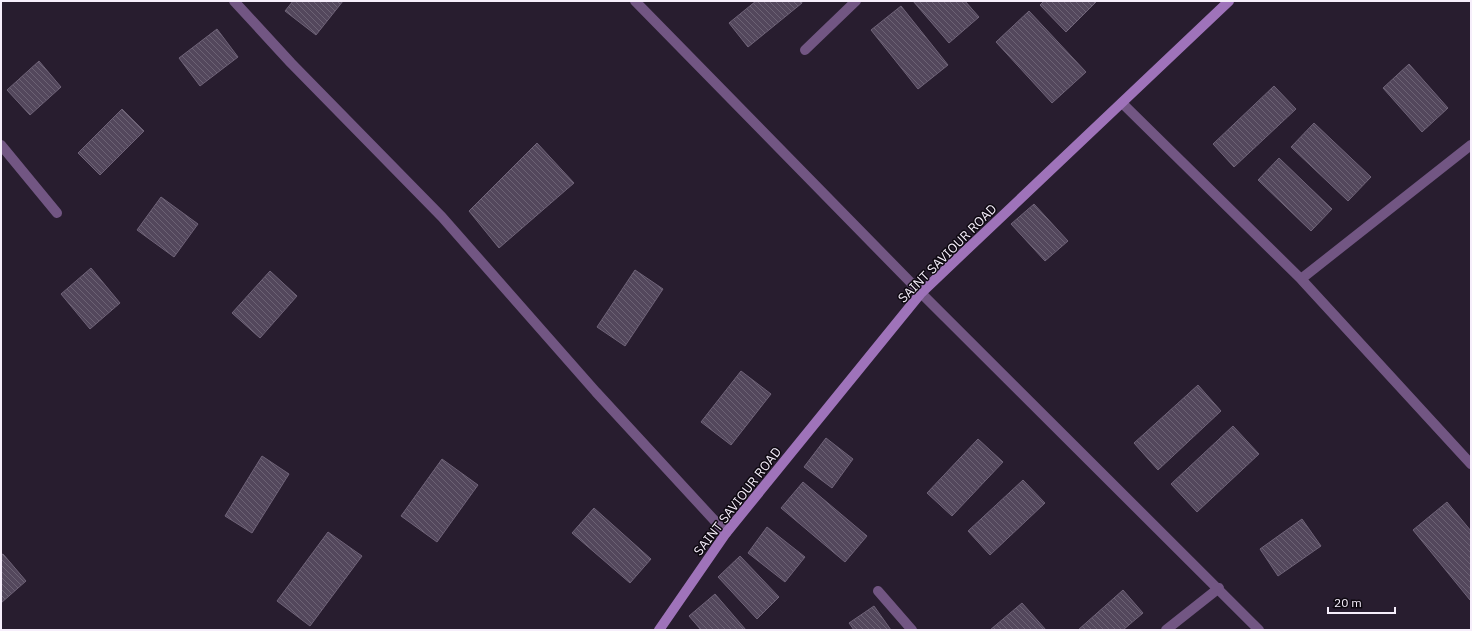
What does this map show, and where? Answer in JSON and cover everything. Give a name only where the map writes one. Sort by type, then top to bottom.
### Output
[{"type":"street","points":[[234,1],[291,63],[442,217],[596,392],[726,533]]},
{"type":"street","points":[[635,1],[921,293],[1219,588],[1259,630]]},
{"type":"street","points":[[805,50],[856,1]]},
{"type":"street","name":"SAINT SAVIOUR ROAD","points":[[659,630],[726,533],[921,293],[1229,1]]},
{"type":"street","points":[[1122,103],[1301,279],[1471,464]]},
{"type":"street","points":[[1,145],[57,213]]},
{"type":"street","points":[[1301,279],[1471,145]]},
{"type":"street","points":[[1166,630],[1219,588]]},
{"type":"street","points":[[878,591],[912,630]]},
{"type":"building","points":[[293,1],[343,1],[316,35],[285,11]]},
{"type":"building","points":[[756,1],[801,1],[802,3],[748,47],[729,23]]},
{"type":"building","points":[[913,1],[965,1],[979,17],[949,43]]},
{"type":"building","points":[[1044,1],[1097,1],[1066,32],[1040,5]]},
{"type":"building","points":[[901,6],[948,65],[918,89],[871,30]]},
{"type":"building","points":[[1029,11],[1086,72],[1052,103],[996,42]]},
{"type":"building","points":[[217,29],[238,57],[200,86],[179,58]]},
{"type":"building","points":[[39,61],[61,87],[30,115],[7,90]]},
{"type":"building","points":[[1409,64],[1448,108],[1422,132],[1383,88]]},
{"type":"building","points":[[1274,86],[1296,109],[1234,167],[1213,144]]},
{"type":"building","points":[[122,109],[144,131],[100,175],[78,153]]},
{"type":"building","points":[[1314,123],[1371,177],[1348,201],[1291,147]]},
{"type":"building","points":[[537,143],[574,183],[499,248],[469,211]]},
{"type":"building","points":[[1279,158],[1332,209],[1311,231],[1258,180]]},
{"type":"building","points":[[161,197],[198,224],[174,257],[137,230]]},
{"type":"building","points":[[1034,204],[1068,241],[1045,261],[1011,224]]},
{"type":"building","points":[[91,268],[120,303],[90,329],[61,294]]},
{"type":"building","points":[[635,270],[663,289],[625,346],[597,327]]},
{"type":"building","points":[[270,271],[297,296],[260,338],[232,313]]},
{"type":"building","points":[[741,371],[771,394],[731,445],[701,422]]},
{"type":"building","points":[[1198,385],[1221,411],[1158,470],[1134,443]]},
{"type":"building","points":[[1233,426],[1259,454],[1197,512],[1171,484]]},
{"type":"building","points":[[826,438],[853,459],[832,488],[804,467]]},
{"type":"building","points":[[978,439],[1003,462],[952,516],[927,493]]},
{"type":"building","points":[[262,456],[289,474],[252,533],[225,516]]},
{"type":"building","points":[[442,459],[478,485],[437,542],[401,516]]},
{"type":"building","points":[[1023,480],[1045,503],[990,555],[968,531]]},
{"type":"building","points":[[803,482],[867,536],[845,562],[781,508]]},
{"type":"building","points":[[1447,502],[1471,531],[1470,600],[1413,530]]},
{"type":"building","points":[[594,508],[651,559],[630,583],[572,533]]},
{"type":"building","points":[[1302,519],[1321,546],[1278,576],[1260,549]]},
{"type":"building","points":[[767,527],[805,557],[785,582],[748,553]]},
{"type":"building","points":[[328,532],[362,556],[310,626],[277,601]]},
{"type":"building","points":[[3,554],[26,581],[1,603],[1,555]]},
{"type":"building","points":[[740,556],[779,597],[757,619],[718,577]]},
{"type":"building","points":[[1123,590],[1143,613],[1123,630],[1078,630]]},
{"type":"building","points":[[715,594],[746,630],[701,630],[689,616]]},
{"type":"building","points":[[1022,603],[1046,630],[990,630]]},
{"type":"building","points":[[874,606],[891,630],[854,630],[849,623]]}]
